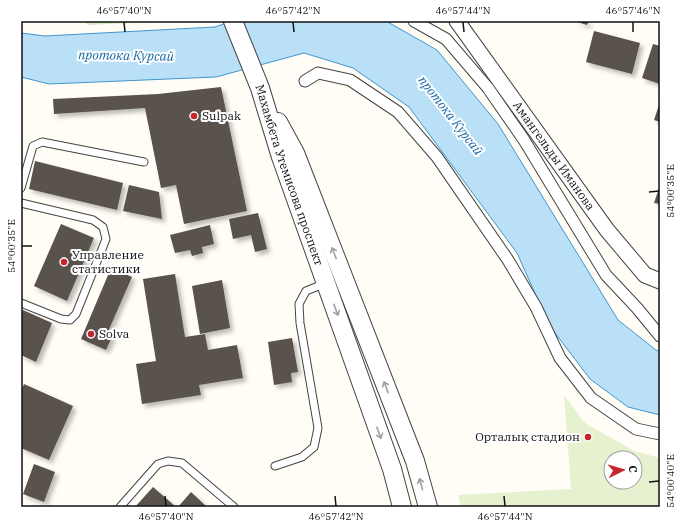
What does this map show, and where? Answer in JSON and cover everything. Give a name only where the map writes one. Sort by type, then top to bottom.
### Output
[{"type":"street","points":[[233,21],[260,88]]},
{"type":"street","points":[[414,21],[446,39],[488,88],[524,140],[606,275],[637,308],[660,336]]},
{"type":"street","name":"Амангельды Иманова","points":[[457,21],[607,230],[645,275],[660,281]]},
{"type":"street","points":[[305,81],[318,73],[350,80],[398,112],[437,157],[504,253],[536,307],[560,358],[591,398],[636,429],[660,434]]},
{"type":"street","name":"Махамбета Утемисова проспект","points":[[260,88],[278,158],[415,460],[428,507]]},
{"type":"street","name":"Махамбета Утемисова проспект","points":[[260,88],[295,153],[392,469],[402,507]]},
{"type":"lane","points":[[21,188],[33,146],[42,142],[144,162]]},
{"type":"lane","points":[[21,202],[93,220],[103,227],[106,239],[76,314],[70,320],[61,319],[21,303]]},
{"type":"lane","points":[[276,466],[302,457],[314,447],[318,428],[300,323],[299,304],[306,291],[334,279]]},
{"type":"lane","points":[[120,507],[158,464],[168,462],[182,463],[234,507]]},
{"type":"green space","points":[[84,21],[174,21],[88,25]]},
{"type":"green space","name":"Орталық стадион","points":[[564,395],[585,423],[632,450],[603,450],[603,490],[643,490],[643,453],[660,458],[660,507],[461,507],[458,495],[571,489]]},
{"type":"water","name":"протока Курсай","points":[[232,21],[386,21],[437,50],[498,124],[618,320],[660,352],[660,415],[628,407],[590,379],[549,325],[517,253],[409,107],[353,68],[304,53],[216,77],[49,84],[21,77],[21,33],[45,36],[215,27]]},
{"type":"building","points":[[574,21],[589,21],[587,25]]},
{"type":"building","points":[[594,31],[640,43],[632,74],[586,62]]},
{"type":"building","points":[[653,44],[660,46],[660,84],[642,78]]},
{"type":"building","points":[[221,87],[247,211],[184,224],[176,185],[161,188],[145,108],[54,114],[53,99],[158,94]]},
{"type":"building","points":[[660,102],[660,122],[654,120]]},
{"type":"building","points":[[35,161],[123,183],[117,210],[29,189]]},
{"type":"building","points":[[129,185],[159,192],[162,219],[123,211]]},
{"type":"building","points":[[660,185],[660,204],[654,203]]},
{"type":"building","points":[[258,213],[267,249],[255,252],[251,235],[233,239],[229,219]]},
{"type":"building","name":"Управление статистики","points":[[61,224],[94,238],[67,301],[34,286]]},
{"type":"building","points":[[210,225],[214,244],[202,247],[203,253],[192,256],[190,250],[175,253],[170,235]]},
{"type":"building","points":[[111,268],[132,277],[107,334],[112,337],[106,350],[81,339]]},
{"type":"building","points":[[175,274],[185,337],[205,334],[208,350],[237,345],[243,378],[199,385],[201,395],[142,404],[136,364],[156,361],[143,279]]},
{"type":"building","points":[[222,280],[230,328],[200,334],[192,286]]},
{"type":"building","points":[[23,310],[52,323],[36,362],[21,355],[21,315]]},
{"type":"building","points":[[292,338],[298,372],[291,373],[292,382],[274,385],[268,342]]},
{"type":"building","points":[[24,384],[73,406],[49,460],[21,448],[21,391]]},
{"type":"building","points":[[34,464],[55,472],[44,502],[23,494]]},
{"type":"building","points":[[153,487],[176,507],[135,507]]},
{"type":"building","points":[[191,492],[207,507],[178,507]]},
{"type":"place","name":"Sulpak","points":[[194,116]]},
{"type":"place","name":"Управление статистики","points":[[64,262]]},
{"type":"place","name":"Solva","points":[[91,334]]},
{"type":"place","name":"Орталық стадион","points":[[588,437]]}]
